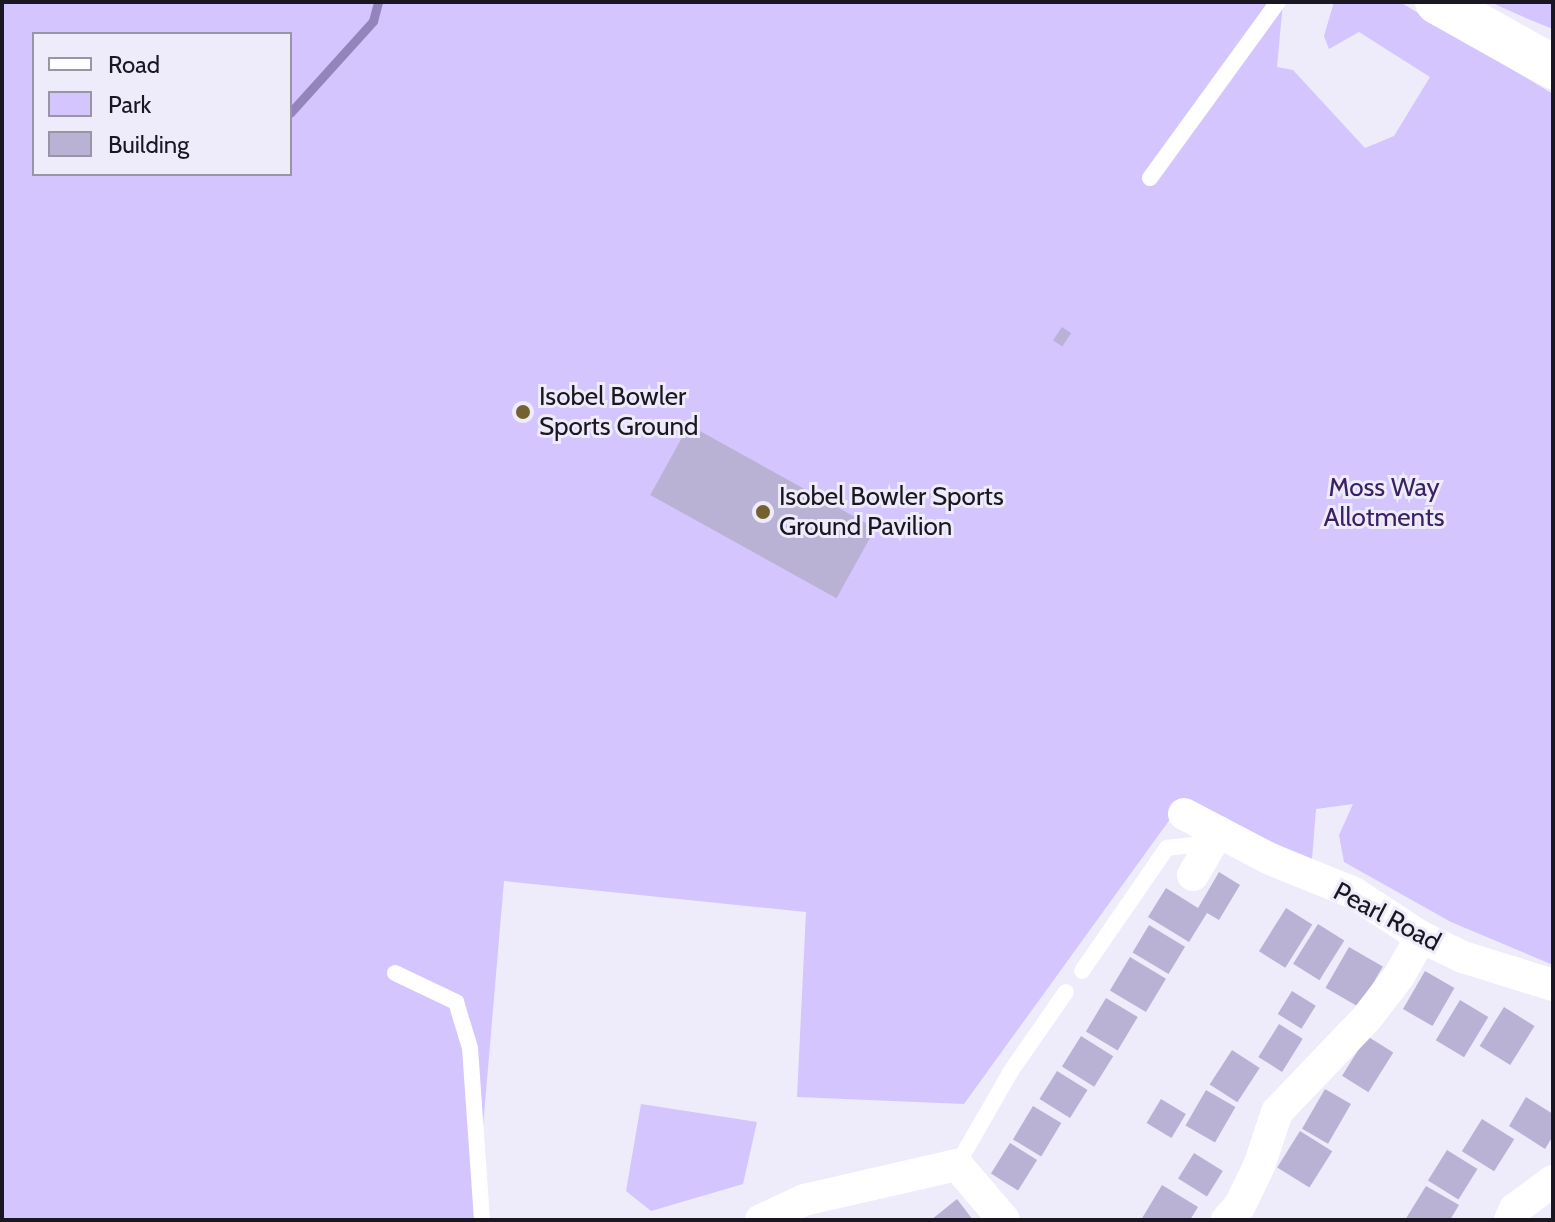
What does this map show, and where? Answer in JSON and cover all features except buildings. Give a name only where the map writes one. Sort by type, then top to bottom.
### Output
[{"type":"street","points":[[1437,2],[1553,67]]},
{"type":"street","name":"Pearl Road","points":[[1184,814],[1215,838],[1354,893],[1421,937],[1463,957],[1553,985]]},
{"type":"street","points":[[1193,875],[1215,838]]},
{"type":"street","points":[[1227,1220],[1240,1205],[1259,1166],[1277,1112],[1366,1019],[1399,976],[1421,937]]},
{"type":"street","points":[[761,1220],[804,1200],[957,1165],[1004,1220]]},
{"type":"street","points":[[1510,1220],[1515,1209],[1553,1181]]},
{"type":"lane","points":[[1150,178],[1278,2]]},
{"type":"lane","points":[[1082,971],[1167,848],[1215,838]]},
{"type":"lane","points":[[395,973],[456,1002],[470,1048],[482,1220]]},
{"type":"lane","points":[[957,1165],[1011,1071],[1066,992]]},
{"type":"green space","name":"Isobel Bowler Sports Ground","points":[[2,2],[1283,2],[1277,67],[1293,70],[1365,148],[1394,136],[1430,77],[1359,32],[1329,49],[1324,36],[1334,2],[1400,2],[1553,94],[1553,965],[1451,922],[1344,862],[1339,835],[1353,804],[1316,809],[1312,859],[1181,804],[964,1104],[797,1097],[806,912],[504,881],[475,1220],[2,1220]]},
{"type":"green space","points":[[1490,2],[1553,2],[1553,29],[1528,19]]},
{"type":"green space","points":[[641,1104],[757,1122],[743,1184],[651,1211],[626,1191]]},
{"type":"waterway","points":[[292,111],[373,21],[378,2]]},
{"type":"place","name":"Isobel Bowler Sports Ground","points":[[523,412]]},
{"type":"place","name":"Isobel Bowler Sports Ground Pavilion","points":[[763,512]]},
{"type":"park label","name":"Moss Way Allotments","points":[[1384,503]]}]
